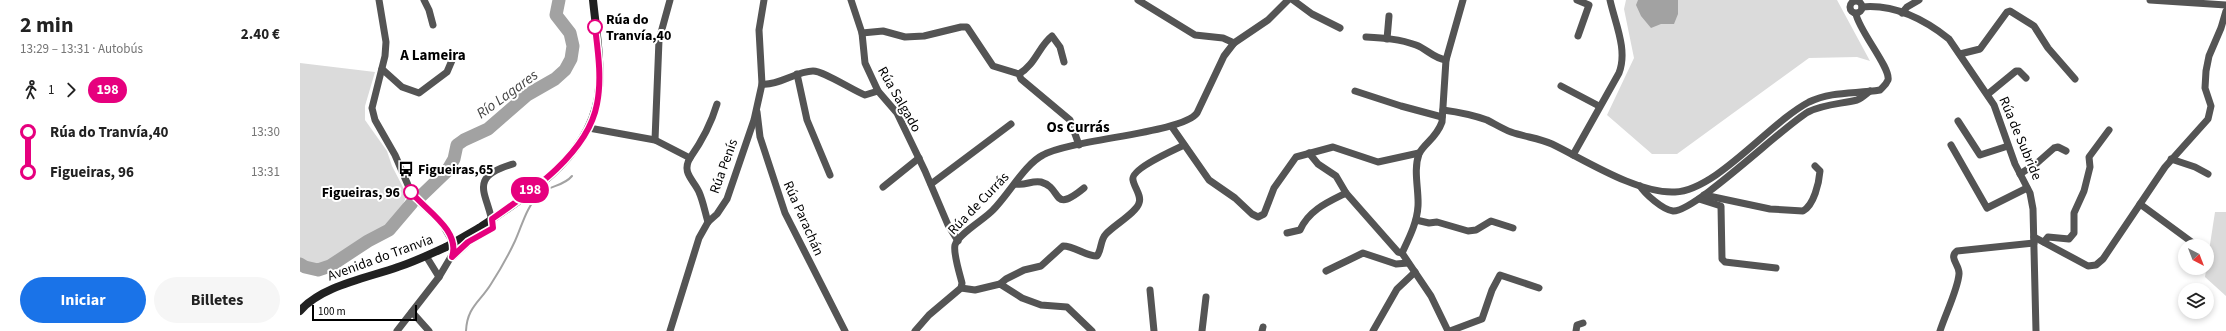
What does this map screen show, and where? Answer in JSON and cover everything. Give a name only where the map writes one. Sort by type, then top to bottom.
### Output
[{"type":"main road","name":"Avenida do Tranvia","points":[[300,311],[311,300],[326,292],[426,256],[446,247],[479,228],[521,198],[562,163],[579,145],[595,114],[599,87],[593,0]]},
{"type":"street","points":[[379,0],[386,42],[382,69],[373,102],[375,120],[395,155],[411,192],[446,229],[454,244],[452,257]]},
{"type":"street","points":[[424,0],[429,10],[433,25]]},
{"type":"street","points":[[655,140],[659,40],[670,0]]},
{"type":"street","name":"Rúa Penís","points":[[670,331],[699,238],[708,222],[717,214],[733,184],[756,110],[762,84],[759,30],[764,0]]},
{"type":"street","name":"Rúa Salgado","points":[[851,0],[862,33],[865,63],[878,91],[897,113],[931,184],[948,225],[958,241]]},
{"type":"street","points":[[1138,0],[1195,34],[1223,38],[1234,43],[1268,20],[1288,0]]},
{"type":"street","points":[[1293,0],[1312,14],[1340,28]]},
{"type":"street","points":[[1402,253],[1416,220],[1418,206],[1417,162],[1420,153],[1439,131],[1443,113],[1446,60],[1463,0]]},
{"type":"street","points":[[1577,0],[1589,6],[1578,36]]},
{"type":"street","points":[[1573,155],[1599,106],[1619,73],[1623,58],[1610,0]]},
{"type":"street","points":[[1902,13],[1907,7],[1919,0]]},
{"type":"street","points":[[2150,0],[2226,5]]},
{"type":"street","points":[[1856,14],[1851,11],[1850,8],[1858,3]]},
{"type":"street","points":[[1356,91],[1401,106],[1443,113],[1461,112],[1489,121],[1513,133],[1551,144],[1640,186],[1675,192],[1699,186],[1798,108],[1831,94],[1880,90],[1885,85],[1888,80],[1887,73],[1859,25],[1856,14],[1858,3]]},
{"type":"street","name":"Rúa de Subride","points":[[1858,3],[1870,7],[1909,14],[1937,30],[1949,39],[1988,94],[1998,116],[2008,146],[2027,188],[2033,209],[2036,331]]},
{"type":"street","points":[[1960,54],[1980,49],[2007,12],[2010,11],[2034,26],[2048,48],[2075,79]]},
{"type":"street","points":[[1940,331],[1959,275],[1953,257],[1957,251],[2034,240],[2044,242],[2088,266],[2096,265],[2103,259],[2171,159],[2202,127],[2211,112],[2205,88],[2206,71],[2209,56],[2221,28],[2226,11]]},
{"type":"street","points":[[1387,39],[1389,16]]},
{"type":"street","points":[[862,33],[882,32],[905,36],[924,36],[961,27],[967,27],[993,66],[1019,74],[1021,79],[1070,120],[1079,145]]},
{"type":"street","points":[[1019,74],[1036,59],[1045,41],[1052,36],[1060,47],[1064,62]]},
{"type":"street","points":[[1366,37],[1387,39],[1417,45],[1432,56],[1446,60]]},
{"type":"street","name":"Rúa de Currás","points":[[961,288],[962,284],[955,250],[958,241],[988,216],[1016,184],[1024,170],[1042,155],[1051,151],[1121,135],[1172,127],[1194,116],[1224,56],[1234,43]]},
{"type":"street","points":[[382,69],[402,87],[419,93],[447,72],[453,58]]},
{"type":"street","points":[[762,84],[769,84],[797,74],[813,71],[865,94],[878,91]]},
{"type":"street","points":[[1988,94],[2016,71],[2019,71],[2026,78]]},
{"type":"street","points":[[797,74],[807,120],[830,175]]},
{"type":"street","points":[[1562,86],[1599,106]]},
{"type":"street","points":[[1640,186],[1647,195],[1673,211],[1681,209],[1701,197],[1791,123],[1808,112],[1823,106],[1859,100],[1870,91]]},
{"type":"street","points":[[708,222],[699,190],[690,180],[687,170],[690,158],[701,142],[713,118],[717,104]]},
{"type":"street","name":"Rúa Parachán","points":[[756,110],[760,137],[785,213],[844,331]]},
{"type":"street","points":[[1958,121],[1980,155],[2008,146]]},
{"type":"street","points":[[931,184],[1011,124]]},
{"type":"street","points":[[1172,127],[1209,180],[1235,198],[1252,214],[1258,217],[1264,214],[1274,188],[1296,156],[1333,147],[1378,162],[1420,153]]},
{"type":"street","points":[[589,128],[655,140],[690,158]]},
{"type":"street","points":[[2044,242],[2048,237],[2058,239],[2069,239],[2072,237],[2074,233],[2074,213],[2084,191],[2090,167],[2089,157],[2109,130]]},
{"type":"street","points":[[915,331],[932,311],[961,288],[975,290],[1000,284],[1006,279],[1024,270],[1041,266],[1063,246],[1072,246],[1092,256],[1096,256],[1099,253],[1103,237],[1118,222],[1136,209],[1139,203],[1140,198],[1132,180],[1135,173],[1151,162],[1184,145]]},
{"type":"street","points":[[1951,145],[1987,208],[2027,188]]},
{"type":"street","points":[[2020,174],[2038,163],[2054,148],[2066,151]]},
{"type":"street","points":[[1309,153],[1318,164],[1336,176],[1346,193],[1398,252],[1402,253],[1431,296],[1449,331],[1482,319],[1500,275],[1539,288]]},
{"type":"street","points":[[883,187],[919,158]]},
{"type":"street","points":[[2171,159],[2195,167],[2208,174]]},
{"type":"street","points":[[396,331],[439,277],[452,257],[468,242],[493,228],[492,219],[483,192],[483,184],[488,176],[498,169],[513,164]]},
{"type":"street","points":[[1701,197],[1770,209],[1803,210],[1810,203],[1819,180],[1820,170],[1815,166]]},
{"type":"street","points":[[1016,184],[1022,185],[1031,182],[1046,184],[1058,199],[1062,200],[1068,200],[1084,188]]},
{"type":"street","points":[[1286,233],[1300,230],[1304,221],[1316,209],[1346,193]]},
{"type":"street","points":[[1701,197],[1721,206],[1722,259],[1725,262],[1776,268]]},
{"type":"street","points":[[2140,204],[2188,239]]},
{"type":"street","points":[[1416,220],[1429,223],[1437,222],[1468,231],[1476,230],[1491,221],[1513,228]]},
{"type":"street","points":[[1326,271],[1363,253],[1396,264],[1408,263]]},
{"type":"street","points":[[426,256],[439,277]]},
{"type":"street","points":[[1373,331],[1397,290],[1415,272]]},
{"type":"street","points":[[1000,284],[1022,298],[1041,305],[1067,307],[1092,331]]},
{"type":"street","points":[[1150,290],[1154,331]]},
{"type":"street","points":[[1202,331],[1206,297]]},
{"type":"street","points":[[412,312],[429,331]]},
{"type":"street","points":[[1576,331],[1577,325],[1583,323]]},
{"type":"shaded area","points":[[1626,0],[1837,0],[1870,61],[1857,57],[1809,58],[1677,154],[1652,154],[1607,115],[1634,58],[1624,9]]},
{"type":"shaded area","points":[[1638,0],[1678,0],[1678,14],[1674,24],[1661,24],[1651,28],[1641,16],[1636,5]]},
{"type":"shaded area","points":[[300,63],[375,72],[365,106],[365,120],[387,151],[392,166],[407,195],[397,216],[386,228],[366,237],[334,258],[317,264],[309,264],[300,261]]},
{"type":"shaded area","points":[[2215,212],[2226,212],[2226,296],[2214,285],[2214,283],[2212,283],[2205,277],[2205,275],[2214,275],[2214,239],[2211,239]]},
{"type":"waterway","name":"Río Lagares","points":[[420,197],[447,171],[454,159],[457,145],[464,140],[488,129],[527,95],[555,79],[565,70],[571,59],[573,46],[570,33],[556,15],[559,0]]},
{"type":"waterway","points":[[466,331],[471,310],[487,290],[504,263],[531,205],[539,195],[547,189],[568,180],[572,176]]},
{"type":"waterway","name":"Río Lagares","points":[[300,264],[305,267],[318,270],[330,266],[368,241],[389,230],[412,203]]},
{"type":"bus line","name":"198","points":[[411,192],[418,201],[434,214],[446,229],[454,244],[455,250],[452,257],[468,242],[493,228],[492,219],[521,198],[562,163],[579,145],[585,136],[595,114],[599,87],[599,68],[595,27]]},
{"type":"place","name":"Rúa do Tranvía,40","points":[[595,27]]},
{"type":"place","name":"Figueiras,65","points":[[406,169]]},
{"type":"place","name":"Figueiras, 96","points":[[411,192]]},
{"type":"district","name":"A Lameira","points":[[433,55]]},
{"type":"district","name":"Os Currás","points":[[1078,127]]}]
